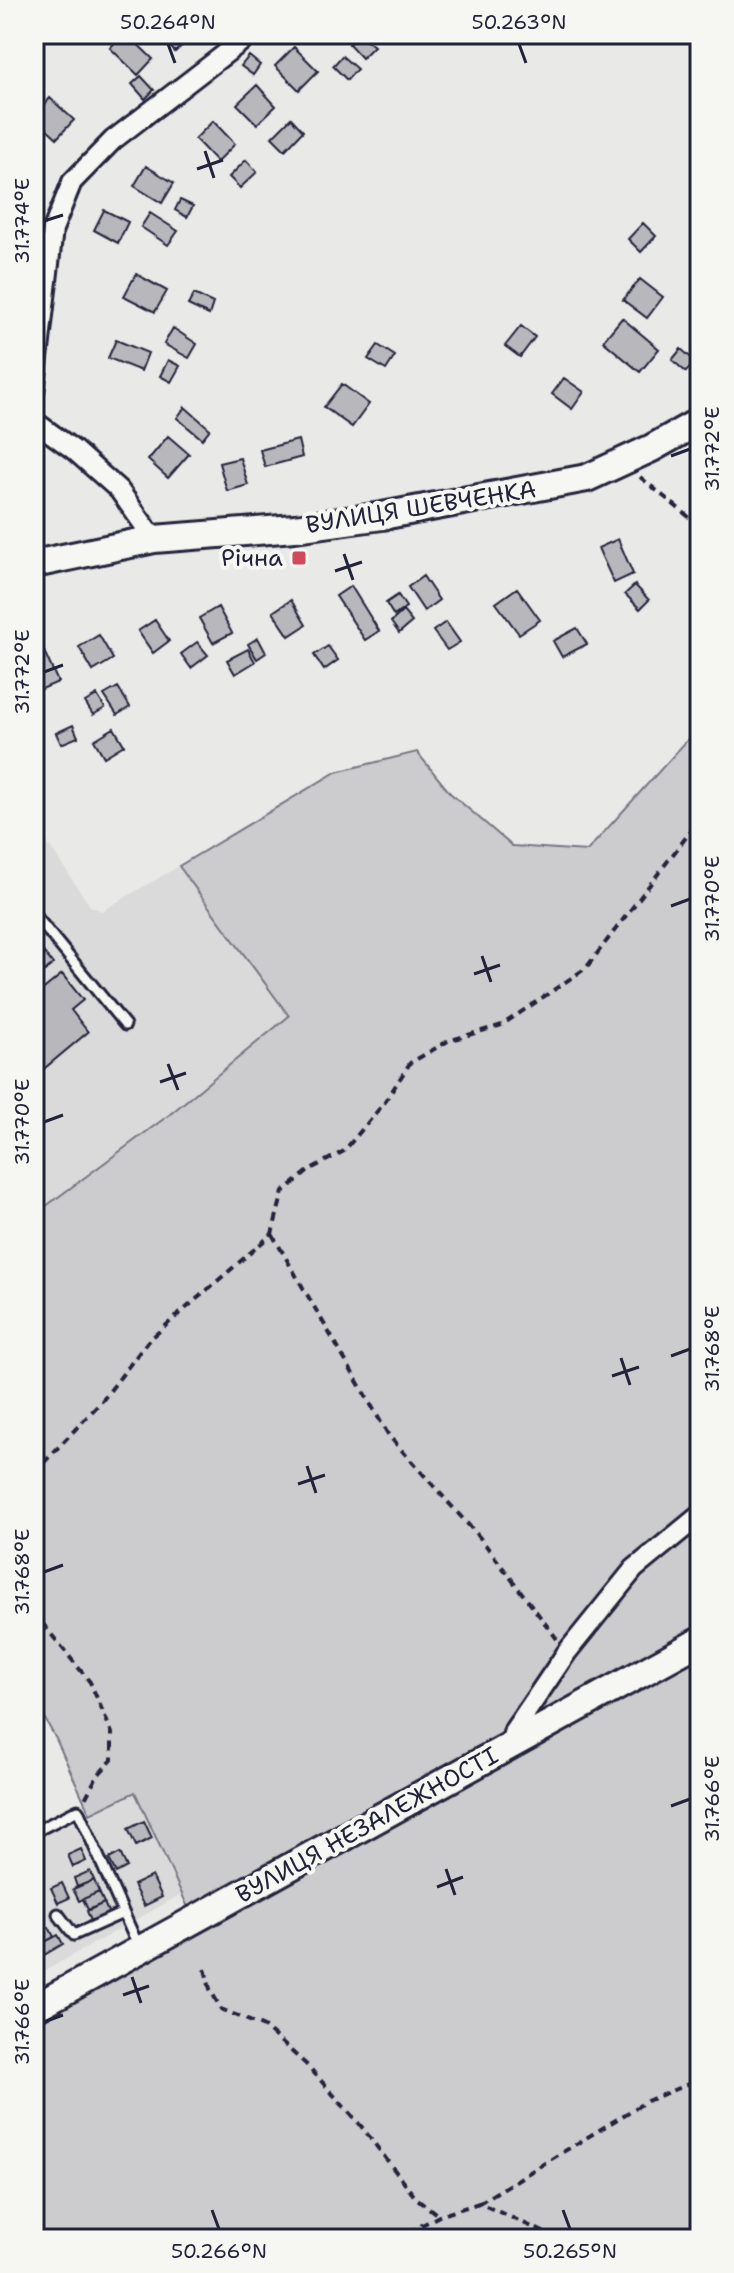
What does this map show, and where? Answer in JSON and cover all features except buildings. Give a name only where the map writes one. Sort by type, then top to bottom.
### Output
[{"type":"main road","name":"ВУЛИЦЯ ШЕВЧЕНКА","points":[[34,564],[154,539],[295,528],[382,516],[587,478],[652,448],[700,421]]},
{"type":"main road","name":"ВУЛИЦЯ НЕЗАЛЕЖНОСТІ","points":[[34,2008],[700,1641]]},
{"type":"street","points":[[34,393],[53,229],[72,182],[113,140],[251,34]]},
{"type":"street","points":[[34,421],[74,450],[119,490],[154,539]]},
{"type":"street","points":[[509,1748],[514,1730],[567,1652],[634,1569],[700,1515]]},
{"type":"lane","points":[[34,914],[125,1025]]},
{"type":"lane","points":[[34,1832],[78,1810],[140,1950]]},
{"type":"lane","points":[[58,1914],[74,1935],[123,1913]]},
{"type":"path","points":[[636,474],[700,526]]},
{"type":"path","points":[[34,1473],[102,1401],[148,1341],[272,1234],[283,1192],[311,1169],[344,1151],[385,1102],[410,1063],[448,1041],[502,1025],[586,968],[700,819]]},
{"type":"path","points":[[272,1234],[389,1436],[481,1539],[567,1652]]},
{"type":"path","points":[[34,1613],[90,1682],[112,1733],[112,1760],[97,1776],[78,1810]]},
{"type":"path","points":[[205,1969],[210,1989],[221,2009],[264,2027],[308,2066],[361,2126],[415,2197],[439,2216]]},
{"type":"path","points":[[396,2239],[439,2216],[479,2203],[647,2101],[700,2079]]},
{"type":"path","points":[[479,2203],[559,2239]]},
{"type":"shaded area","points":[[700,726],[700,2239],[34,2239],[34,2024],[199,1931],[135,1792],[90,1814],[34,1699],[34,1215],[169,1115],[289,1016],[179,866],[336,772],[417,752],[450,793],[512,846],[587,851]]},
{"type":"shaded area","points":[[34,823],[90,906],[102,911],[179,866],[290,1016],[34,1219]]},
{"type":"shaded area","points":[[135,1792],[182,1894],[34,1977],[34,1841]]},
{"type":"place","name":"Річна","points":[[299,558]]}]
